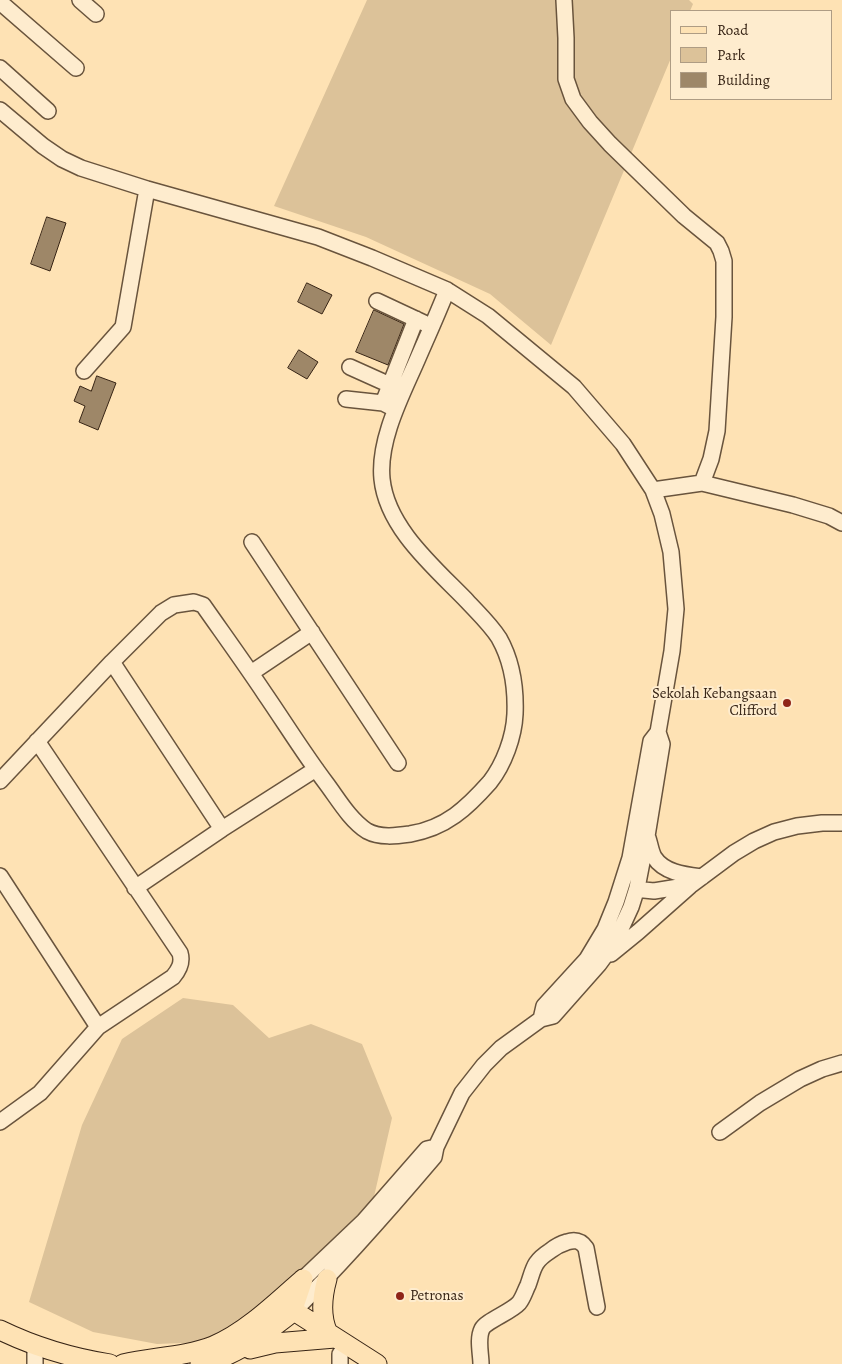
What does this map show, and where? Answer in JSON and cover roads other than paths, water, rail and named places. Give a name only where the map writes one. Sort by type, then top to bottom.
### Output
[{"type":"main road","points":[[222,1358],[266,1333],[294,1311],[303,1279]]},
{"type":"main road","points":[[123,1364],[191,1352],[214,1345],[259,1317],[303,1279]]},
{"type":"main road","points":[[327,1279],[323,1296],[325,1327],[336,1339]]},
{"type":"main road","points":[[259,1317],[278,1310],[294,1311],[377,1364]]},
{"type":"main road","points":[[0,1330],[35,1345],[91,1361],[110,1364]]},
{"type":"main road","points":[[200,1364],[275,1343],[336,1339]]},
{"type":"street","points":[[80,0],[96,14]]},
{"type":"street","points":[[564,0],[566,80],[573,99],[610,144],[684,216],[716,243],[724,261],[724,316],[717,431],[711,459],[702,483]]},
{"type":"street","points":[[0,2],[76,68]]},
{"type":"street","points":[[0,68],[48,111]]},
{"type":"street","points":[[0,110],[43,146],[62,159],[81,168],[146,189],[318,237],[447,290],[488,316],[574,387],[623,444],[654,490],[671,552],[676,609],[672,651],[658,732],[651,741],[630,858],[605,929],[587,959],[544,1006],[541,1019]]},
{"type":"street","points":[[84,371],[123,327],[146,189]]},
{"type":"street","points":[[389,406],[432,327],[447,290]]},
{"type":"street","points":[[377,301],[432,327]]},
{"type":"street","points":[[0,781],[161,613],[174,605],[194,602],[203,605],[316,769],[358,824],[369,832],[379,836],[420,832],[438,826],[459,814],[476,798],[495,775],[508,748],[514,721],[516,697],[513,676],[499,639],[487,621],[418,552],[404,532],[392,512],[382,477],[390,385],[416,319]]},
{"type":"street","points":[[350,368],[390,385]]},
{"type":"street","points":[[346,399],[389,406]]},
{"type":"street","points":[[654,490],[702,483],[793,504],[830,516],[842,523]]},
{"type":"street","points":[[252,542],[398,763]]},
{"type":"street","points":[[251,673],[312,632]]},
{"type":"street","points":[[112,662],[222,829]]},
{"type":"street","points":[[294,1311],[327,1279],[391,1209],[434,1157],[436,1147],[462,1093],[484,1065],[501,1048],[541,1019],[553,1016],[610,949],[631,907],[637,888],[662,744],[658,732]]},
{"type":"street","points":[[0,1122],[40,1093],[98,1027],[173,977],[179,970],[182,958],[37,742]]},
{"type":"street","points":[[136,888],[222,829],[316,769]]},
{"type":"street","points":[[822,823],[842,832]]},
{"type":"street","points":[[599,964],[697,881],[734,853],[754,841],[774,832],[797,826],[842,823]]},
{"type":"street","points":[[647,836],[654,857],[659,862],[669,870],[697,881]]},
{"type":"street","points":[[630,858],[637,888]]},
{"type":"street","points":[[0,876],[98,1027]]},
{"type":"street","points":[[616,902],[637,888],[654,891],[697,881]]},
{"type":"street","points":[[720,1132],[760,1103],[800,1079],[822,1069],[842,1063]]},
{"type":"street","points":[[303,1279],[364,1221],[427,1149],[436,1147]]},
{"type":"street","points":[[481,1364],[480,1338],[482,1329],[485,1325],[505,1314],[520,1302],[540,1257],[560,1244],[577,1241],[586,1248],[597,1307]]},
{"type":"street","points":[[336,1339],[340,1354],[340,1364]]},
{"type":"street","points":[[35,1345],[35,1364]]},
{"type":"place","name":"Sekolah Kebangsaan Clifford","points":[[787,703]]},
{"type":"place","name":"Petronas","points":[[400,1296]]}]
